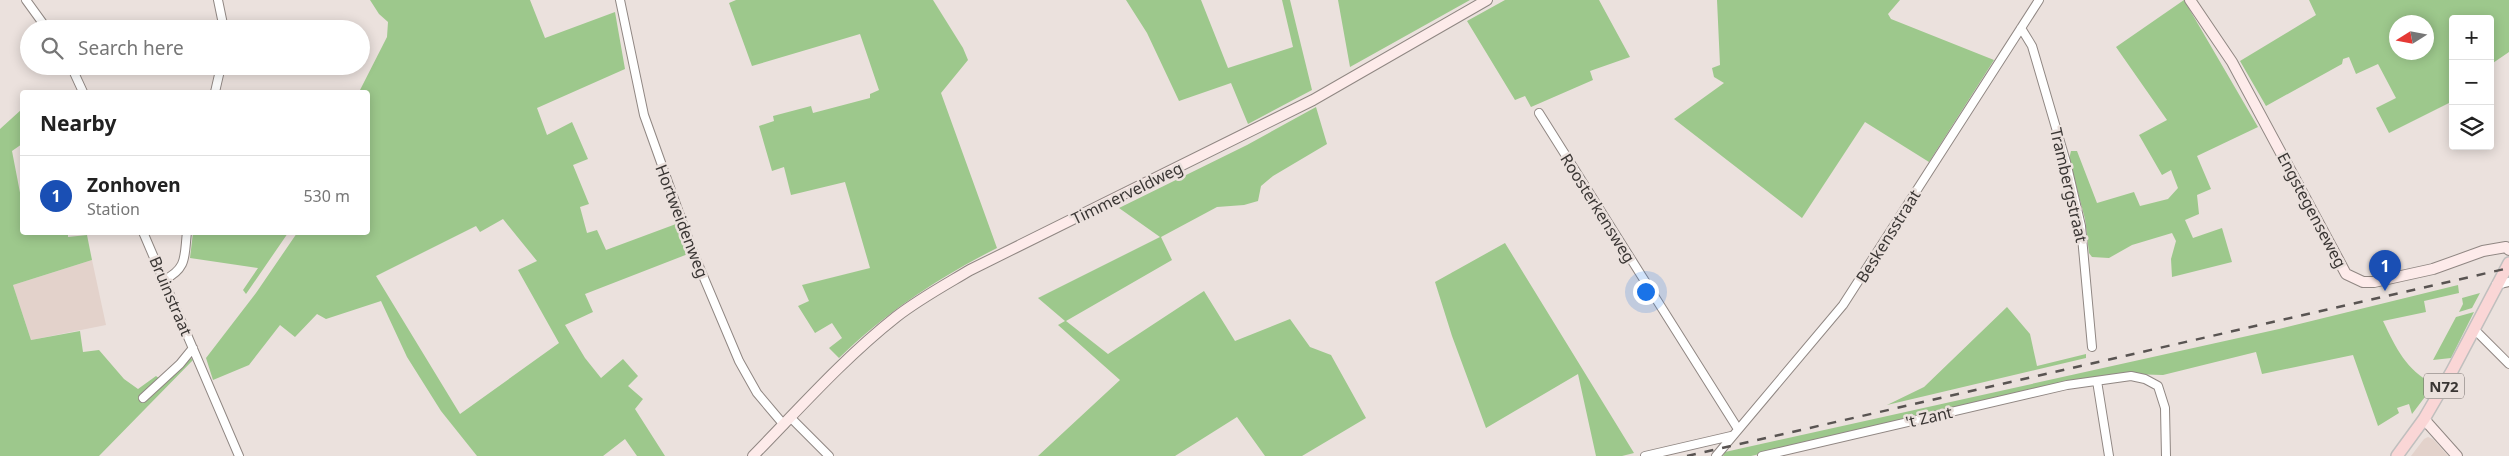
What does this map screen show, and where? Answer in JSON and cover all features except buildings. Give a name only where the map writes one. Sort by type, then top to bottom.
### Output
[{"type":"main road","name":"N72","points":[[2397,456],[2424,419],[2509,263]]},
{"type":"street","points":[[26,0],[40,20]]},
{"type":"street","points":[[218,0],[222,20]]},
{"type":"street","name":"Hortweidenweg","points":[[620,0],[644,115],[693,252],[739,362],[757,393],[829,456]]},
{"type":"street","name":"Timmerveldweg","points":[[753,456],[881,330],[936,290],[970,270],[1313,100],[1487,0]]},
{"type":"street","name":"Beskensstraat","points":[[1716,456],[1848,298],[2039,0]]},
{"type":"street","name":"Engstegenseweg","points":[[2190,0],[2232,62],[2346,274],[2363,282],[2374,282],[2433,269],[2483,251],[2506,247],[2509,250]]},
{"type":"street","name":"Trambergstraat","points":[[2021,28],[2032,46],[2076,200],[2084,247],[2092,348]]},
{"type":"street","points":[[75,75],[82,90]]},
{"type":"street","points":[[215,90],[219,75]]},
{"type":"street","name":"Roosterkensweg","points":[[1539,113],[1738,429]]},
{"type":"street","name":"Bruinstraat","points":[[144,235],[239,456]]},
{"type":"street","points":[[164,280],[176,274],[183,267],[187,235]]},
{"type":"street","points":[[2496,285],[2509,282]]},
{"type":"street","points":[[2474,330],[2509,364]]},
{"type":"street","points":[[143,398],[180,364],[193,348]]},
{"type":"street","name":"'t Zant","points":[[1762,456],[2057,388],[2130,376],[2145,379],[2158,386],[2165,408],[2166,456]]},
{"type":"street","points":[[2096,381],[2108,456]]},
{"type":"street","points":[[2424,419],[2457,456]]},
{"type":"street","points":[[1645,456],[1731,436]]},
{"type":"shaded area","points":[[92,260],[106,325],[31,340],[13,285]]},
{"type":"shaded area","points":[[2428,437],[2433,439],[2448,456],[2411,456],[2424,439]]},
{"type":"green space","points":[[370,0],[530,0],[545,38],[615,12],[625,69],[537,108],[547,135],[572,122],[588,159],[573,165],[589,204],[580,207],[587,233],[597,230],[606,250],[676,224],[688,254],[585,294],[593,312],[565,325],[585,358],[601,378],[623,359],[638,376],[628,386],[643,399],[635,409],[665,456],[637,456],[625,439],[603,456],[477,456],[441,411],[407,357],[381,301],[326,319],[317,314],[295,337],[280,325],[249,365],[213,380],[206,358],[256,293],[296,235],[370,235],[370,90],[360,90],[368,75],[370,75],[370,70],[387,37],[388,22],[379,14]],"holes":[[[503,219],[537,261],[518,270],[559,343],[460,414],[376,276],[476,226],[480,232]]]},
{"type":"green space","points":[[736,0],[933,0],[963,48],[968,60],[941,93],[997,248],[913,297],[876,325],[839,358],[829,348],[842,338],[832,323],[815,333],[798,306],[809,301],[802,285],[870,268],[845,182],[791,195],[784,167],[772,171],[759,126],[774,121],[773,116],[811,106],[813,113],[870,98],[870,94],[879,90],[860,34],[752,66],[729,3]]},
{"type":"green space","points":[[1126,0],[1201,0],[1228,68],[1293,47],[1282,0],[1290,0],[1312,90],[1248,124],[1231,83],[1179,101],[1147,33]]},
{"type":"green space","points":[[1338,0],[1470,0],[1350,67]]},
{"type":"green space","points":[[1505,0],[1599,0],[1630,57],[1590,71],[1593,80],[1531,107],[1525,96],[1515,100],[1467,21]]},
{"type":"green space","points":[[1717,0],[1900,0],[1888,14],[1891,19],[1994,60],[1929,162],[1865,122],[1802,218],[1674,119],[1724,83],[1714,77],[1712,68],[1720,65]]},
{"type":"green space","points":[[2184,0],[2258,127],[2197,156],[2211,189],[2197,195],[2199,214],[2185,220],[2193,238],[2222,228],[2232,262],[2172,277],[2171,259],[2176,241],[2172,233],[2132,245],[2109,258],[2092,257],[2089,253],[2085,219],[2069,159],[2071,151],[2077,151],[2097,203],[2134,192],[2140,206],[2168,199],[2178,188],[2171,170],[2162,175],[2139,135],[2167,120],[2116,47]]},
{"type":"green space","points":[[2309,0],[2509,0],[2509,52],[2494,62],[2494,15],[2449,15],[2449,103],[2389,133],[2376,108],[2396,98],[2378,64],[2356,74],[2349,57],[2343,59],[2342,64],[2266,106],[2240,61],[2316,15]]},
{"type":"green space","points":[[1316,107],[1327,144],[1273,176],[1261,186],[1258,201],[1244,205],[1217,207],[1161,237],[1172,260],[1066,321],[1108,354],[1204,291],[1235,341],[1290,319],[1310,347],[1331,355],[1366,418],[1302,456],[1265,456],[1237,417],[1175,456],[1038,456],[1120,380],[1058,325],[1065,321],[1038,298],[1160,237],[1119,208],[1247,145]]},
{"type":"green space","points":[[20,111],[20,145],[12,151],[20,193],[20,235],[68,235],[68,237],[87,235],[92,260],[13,285],[31,340],[80,331],[83,352],[99,350],[124,379],[138,389],[156,376],[164,382],[190,357],[193,360],[99,456],[0,456],[0,129]]},
{"type":"green space","points":[[193,235],[287,235],[246,294],[243,290],[258,268],[190,258]]},
{"type":"green space","points":[[1505,243],[1634,453],[1622,456],[1596,456],[1578,374],[1486,428],[1452,336],[1435,282]]},
{"type":"green space","points":[[2458,285],[2459,293],[2424,301],[2426,312],[2383,321],[2403,358],[2424,379],[2434,385],[2412,414],[2409,404],[2397,408],[2399,413],[2378,426],[2353,355],[2262,374],[2256,352],[2163,375],[2128,374],[2099,376],[2058,384],[1751,456],[1723,456],[1725,452],[2279,329]]},
{"type":"green space","points":[[2480,293],[2472,308],[2459,312],[2463,304],[2462,298]]},
{"type":"green space","points":[[2007,307],[2030,334],[2037,366],[2086,354],[2086,358],[1887,405],[1924,387]]},
{"type":"green space","points":[[2474,312],[2451,358],[2433,360],[2456,317]]},
{"type":"railway","points":[[1687,456],[2509,268]]},
{"type":"place","name":"Zonhoven","points":[[2385,291]]}]
